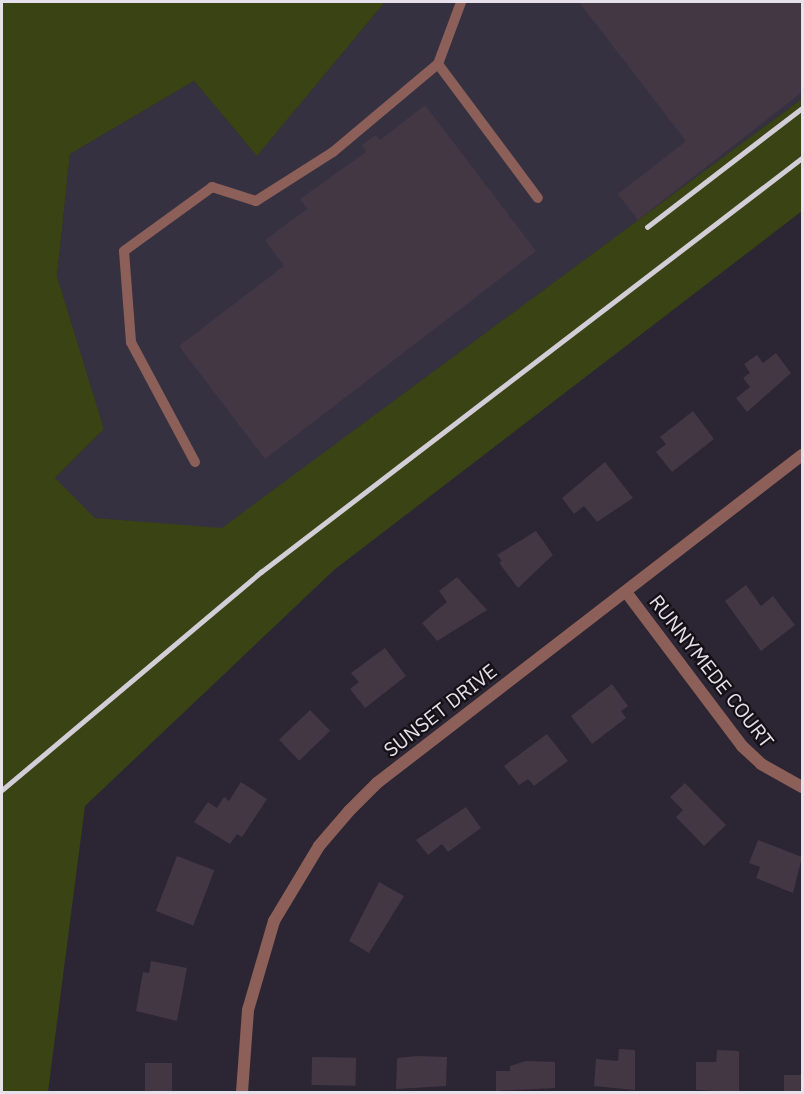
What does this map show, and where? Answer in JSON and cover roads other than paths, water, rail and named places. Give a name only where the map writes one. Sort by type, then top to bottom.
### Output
[{"type":"street","name":"SUNSET DRIVE","points":[[242,1092],[245,1029],[260,958],[288,894],[319,846],[377,783],[802,455]]},
{"type":"street","name":"RUNNYMEDE COURT","points":[[626,592],[742,746],[761,764],[802,787]]},
{"type":"lane","points":[[195,462],[131,342],[124,251],[212,187],[256,201],[333,152],[438,64],[461,2]]},
{"type":"lane","points":[[438,64],[538,198]]},
{"type":"railway","points":[[647,227],[802,108]]},
{"type":"railway","points":[[2,790],[261,572],[802,158]]}]
